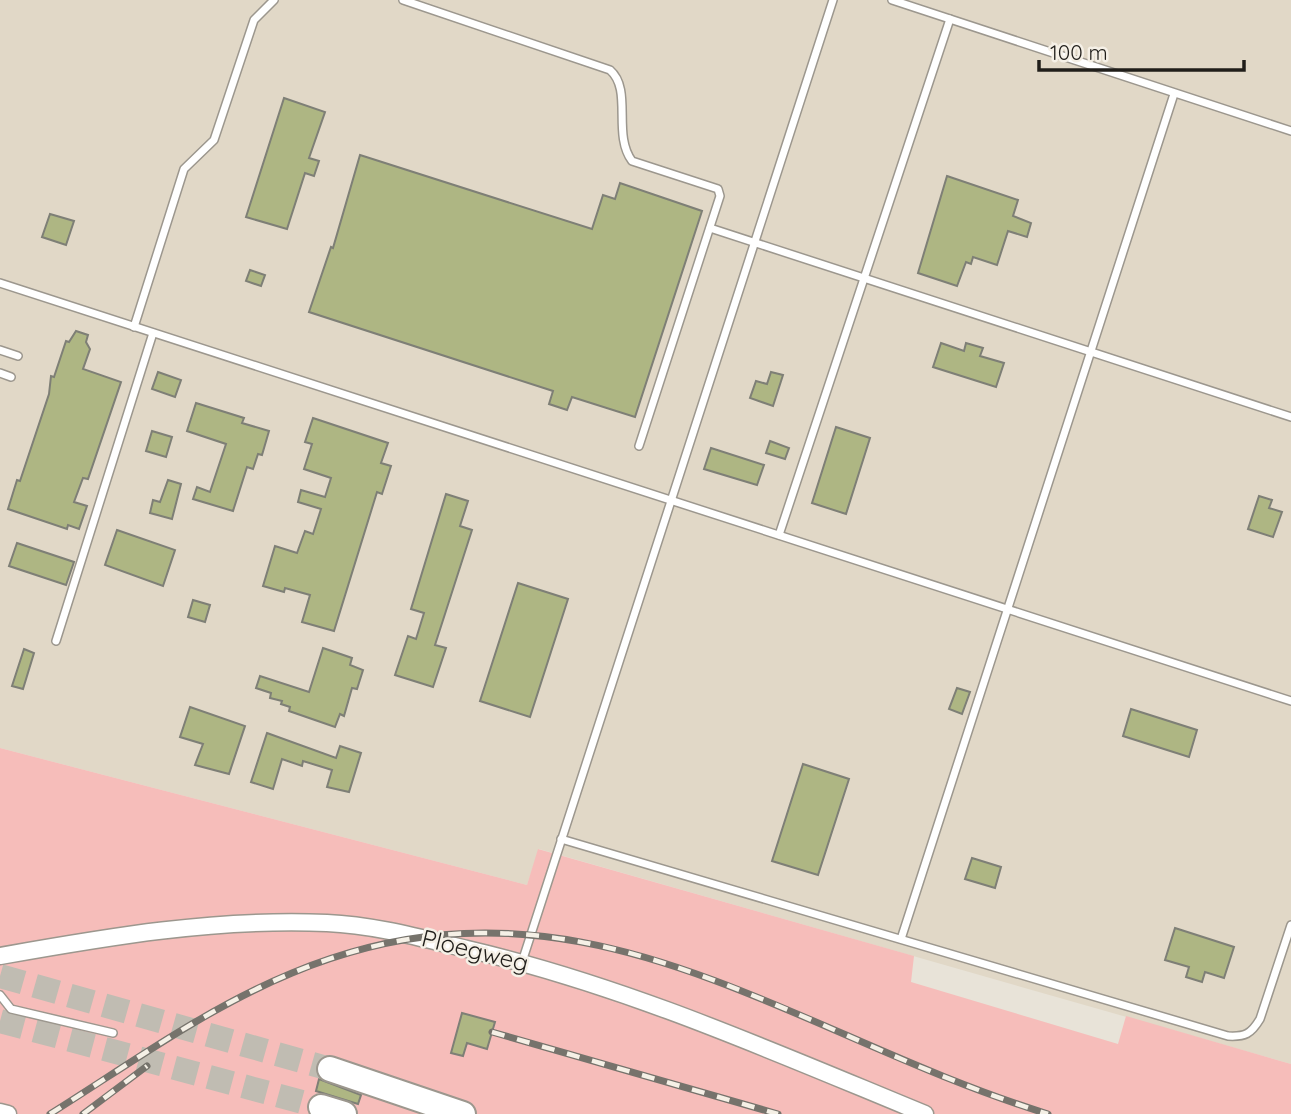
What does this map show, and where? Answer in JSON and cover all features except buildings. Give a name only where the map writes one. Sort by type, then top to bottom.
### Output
[{"type":"highway","points":[[330,1069],[463,1114]]},
{"type":"street","name":"Ploegweg","points":[[0,956],[116,936],[178,929],[327,923],[399,933],[522,961],[673,1010],[925,1114]]},
{"type":"street","points":[[0,1112],[8,1114]]},
{"type":"lane","points":[[134,327],[184,169],[214,140],[254,20],[274,0]]},
{"type":"lane","points":[[403,0],[610,70],[620,83],[622,145],[632,161],[718,189],[720,196],[639,446]]},
{"type":"lane","points":[[522,961],[833,0]]},
{"type":"lane","points":[[892,0],[1291,131]]},
{"type":"lane","points":[[779,535],[950,19]]},
{"type":"lane","points":[[901,939],[1174,94]]},
{"type":"lane","points":[[710,228],[1291,417]]},
{"type":"lane","points":[[0,283],[1291,701]]},
{"type":"lane","points":[[56,641],[153,333]]},
{"type":"lane","points":[[0,350],[18,356]]},
{"type":"lane","points":[[0,373],[11,376]]},
{"type":"lane","points":[[561,839],[1228,1036],[1243,1037],[1253,1031],[1260,1018],[1291,925]]},
{"type":"lane","points":[[0,995],[11,1009],[113,1033]]},
{"type":"shaded area","points":[[0,0],[1291,0],[1291,1064],[539,849],[527,885],[0,748]]},
{"type":"shaded area","points":[[0,748],[527,885],[538,849],[914,956],[911,982],[1118,1044],[1126,1016],[1291,1064],[1291,1114],[0,1114]]},
{"type":"tunnel","points":[[0,976],[330,1069]]},
{"type":"tunnel","points":[[0,1021],[321,1107]]},
{"type":"railway","points":[[50,1114],[199,1020],[292,973],[397,941],[495,933],[589,944],[680,968],[769,1002],[952,1080],[1048,1114]]},
{"type":"railway","points":[[492,1032],[778,1114]]},
{"type":"railway","points":[[83,1114],[147,1066]]}]
